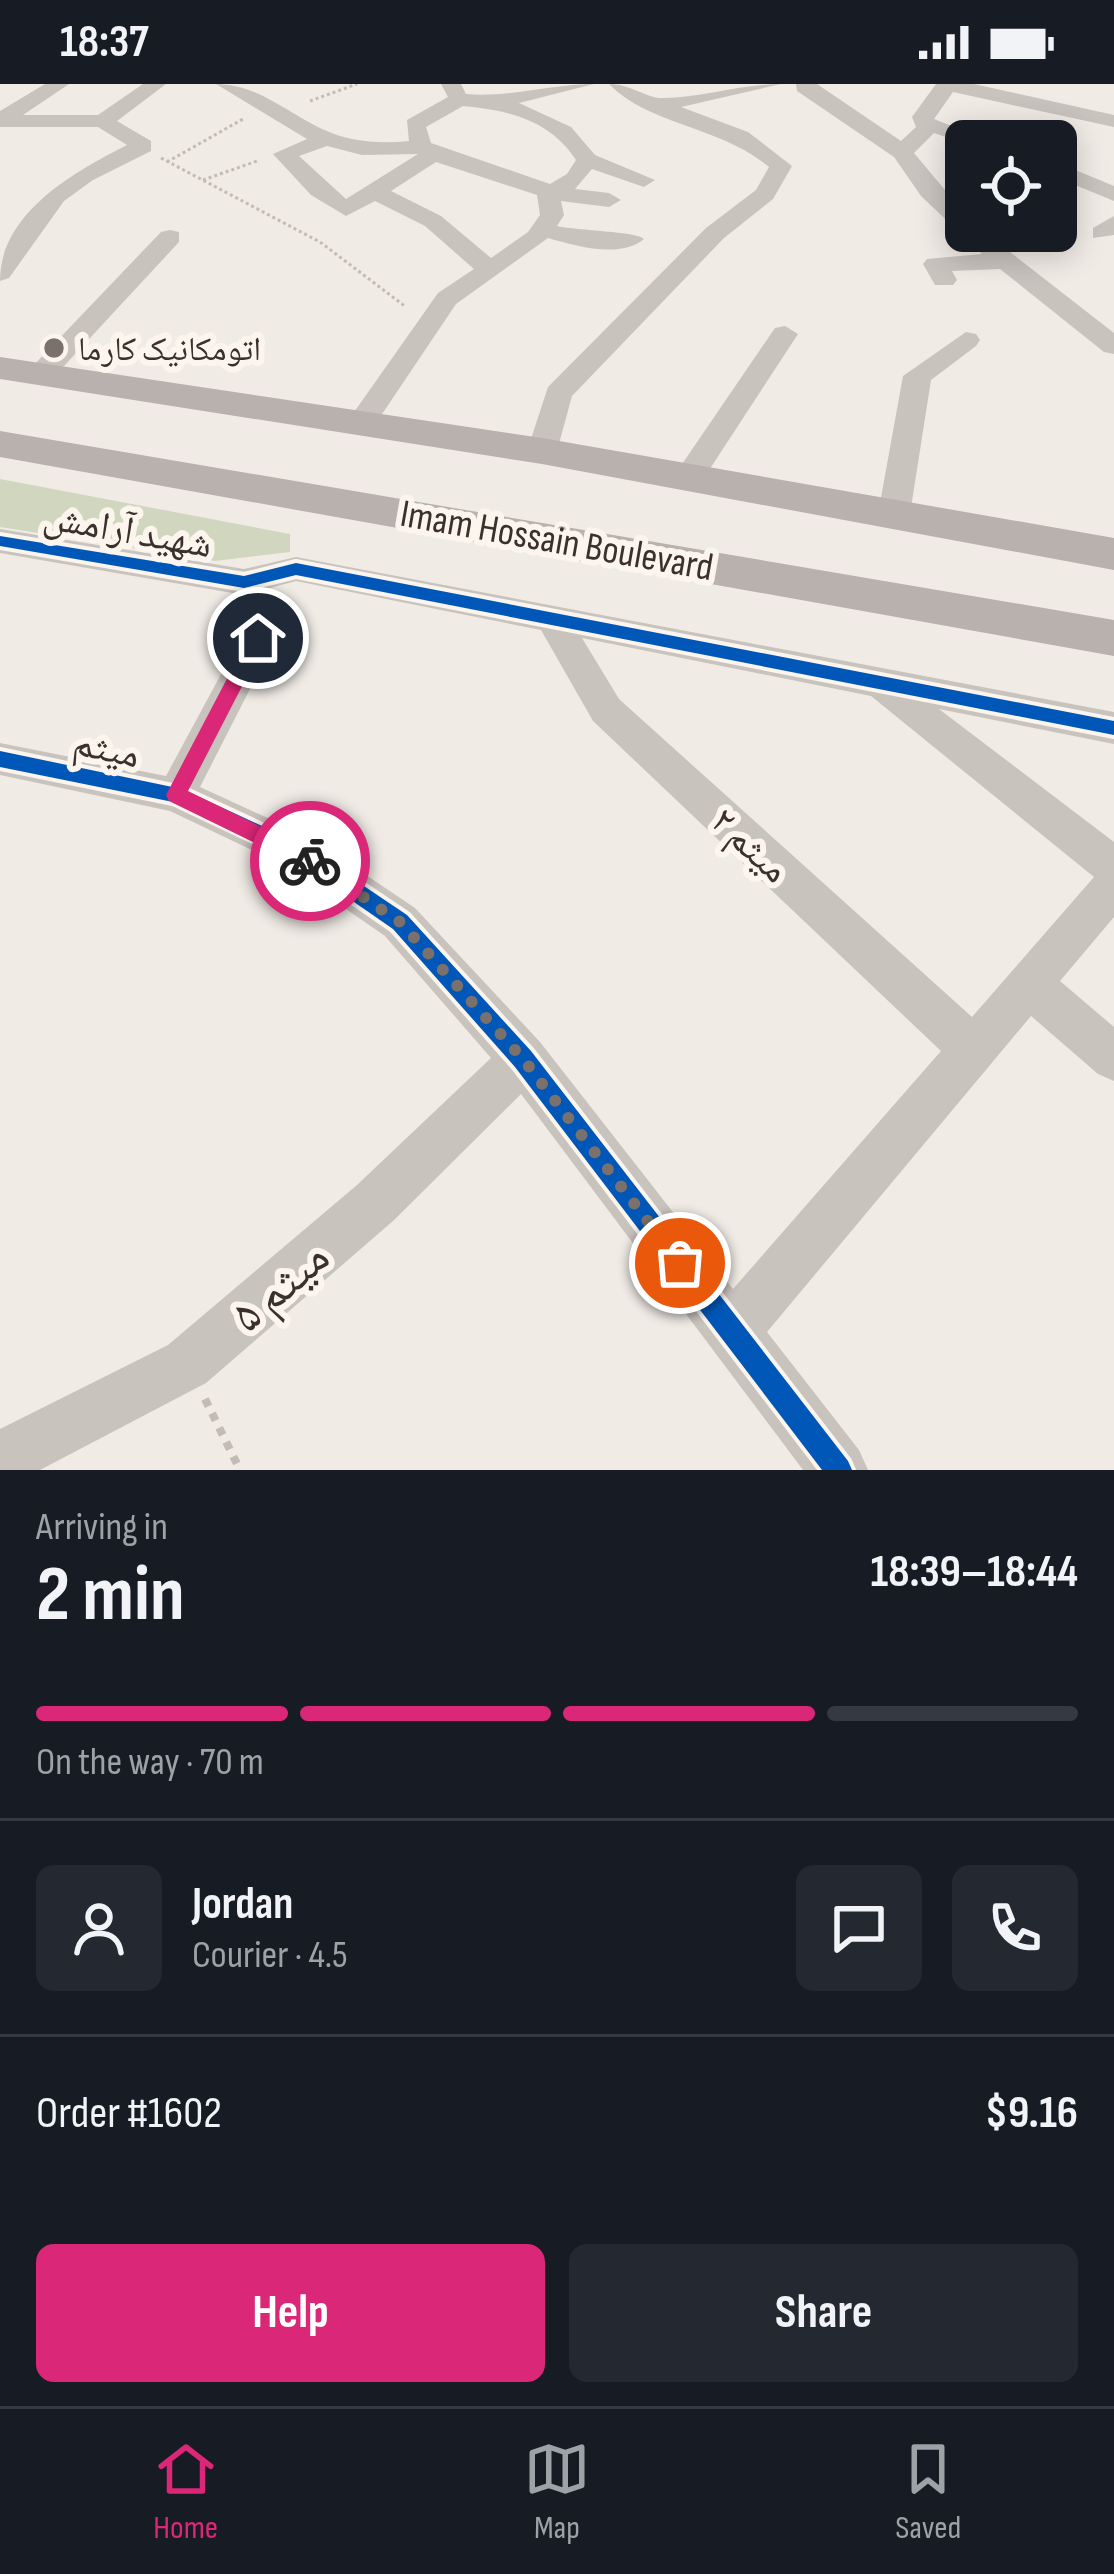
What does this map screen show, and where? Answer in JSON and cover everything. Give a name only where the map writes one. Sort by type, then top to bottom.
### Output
[{"type":"main road","name":"Imam Hossain Boulevard","points":[[0,368],[542,451],[1114,554]]},
{"type":"main road","points":[[19,447],[77,417],[79,408],[55,375]]},
{"type":"main road","points":[[174,447],[201,410],[236,402]]},
{"type":"main road","name":"Imam Hossain Boulevard","points":[[19,447],[174,447],[1114,638]]},
{"type":"street","points":[[0,121],[58,84]]},
{"type":"street","points":[[103,121],[156,84]]},
{"type":"street","points":[[226,84],[347,149],[428,150],[548,195],[609,200]]},
{"type":"street","points":[[490,102],[584,84]]},
{"type":"street","points":[[542,451],[558,393],[716,233],[765,194],[781,166],[760,146],[722,125],[637,98],[619,84]]},
{"type":"street","points":[[660,105],[770,84]]},
{"type":"street","points":[[798,85],[902,152],[945,207]]},
{"type":"street","points":[[902,152],[927,128],[923,117],[947,85],[1114,122]]},
{"type":"street","points":[[428,150],[415,125],[455,91],[515,104],[578,142],[587,160],[644,179]]},
{"type":"street","points":[[0,121],[103,121],[143,146]]},
{"type":"street","points":[[926,123],[945,130]]},
{"type":"street","points":[[324,140],[284,154],[319,190],[346,209],[428,150]]},
{"type":"street","points":[[0,273],[56,196],[85,175],[143,146]]},
{"type":"street","points":[[548,195],[575,179],[587,160]]},
{"type":"street","points":[[1077,178],[1114,194]]},
{"type":"street","points":[[374,191],[433,220],[489,269]]},
{"type":"street","points":[[362,422],[448,298],[542,230],[552,215],[548,195]]},
{"type":"street","points":[[542,230],[591,242],[632,239]]},
{"type":"street","points":[[55,375],[170,237]]},
{"type":"street","points":[[993,252],[1114,346]]},
{"type":"street","points":[[944,280],[936,264],[1003,261]]},
{"type":"street","points":[[689,477],[785,334]]},
{"type":"street","points":[[894,514],[917,376],[966,340]]},
{"type":"street","name":"شهید آرامش","points":[[0,541],[244,582],[296,569],[552,619]]},
{"type":"street","points":[[552,619],[1114,728]]},
{"type":"street","name":"میثم ۲","points":[[552,619],[606,710],[973,1049]]},
{"type":"street","points":[[176,795],[258,638]]},
{"type":"street","points":[[877,682],[1114,867]]},
{"type":"street","name":"میثم","points":[[0,758],[176,795],[296,851],[400,922],[523,1059],[839,1470]]},
{"type":"street","points":[[732,1331],[1114,885]]},
{"type":"street","points":[[1029,984],[1114,1058]]},
{"type":"street","name":"میثم ۵","points":[[0,1460],[187,1364],[375,1203],[523,1059]]},
{"type":"path","points":[[167,162],[274,109],[357,84]]},
{"type":"path","points":[[143,146],[320,242],[428,323]]},
{"type":"path","points":[[202,181],[284,154]]},
{"type":"path","points":[[187,1364],[240,1470]]},
{"type":"green space","points":[[0,479],[290,534],[290,552],[215,561],[0,527]]},
{"type":"cycle path","points":[[0,541],[244,582],[296,569],[1114,728]]},
{"type":"cycle path","points":[[0,759],[176,795],[296,851],[400,922],[523,1059],[839,1470]]},
{"type":"way so far","points":[[310,861],[400,922],[523,1059],[680,1263]]},
{"type":"place","name":"اتومکانیک کارما","points":[[54,348]]},
{"type":"route","points":[[258,638],[176,795],[310,861]]}]
